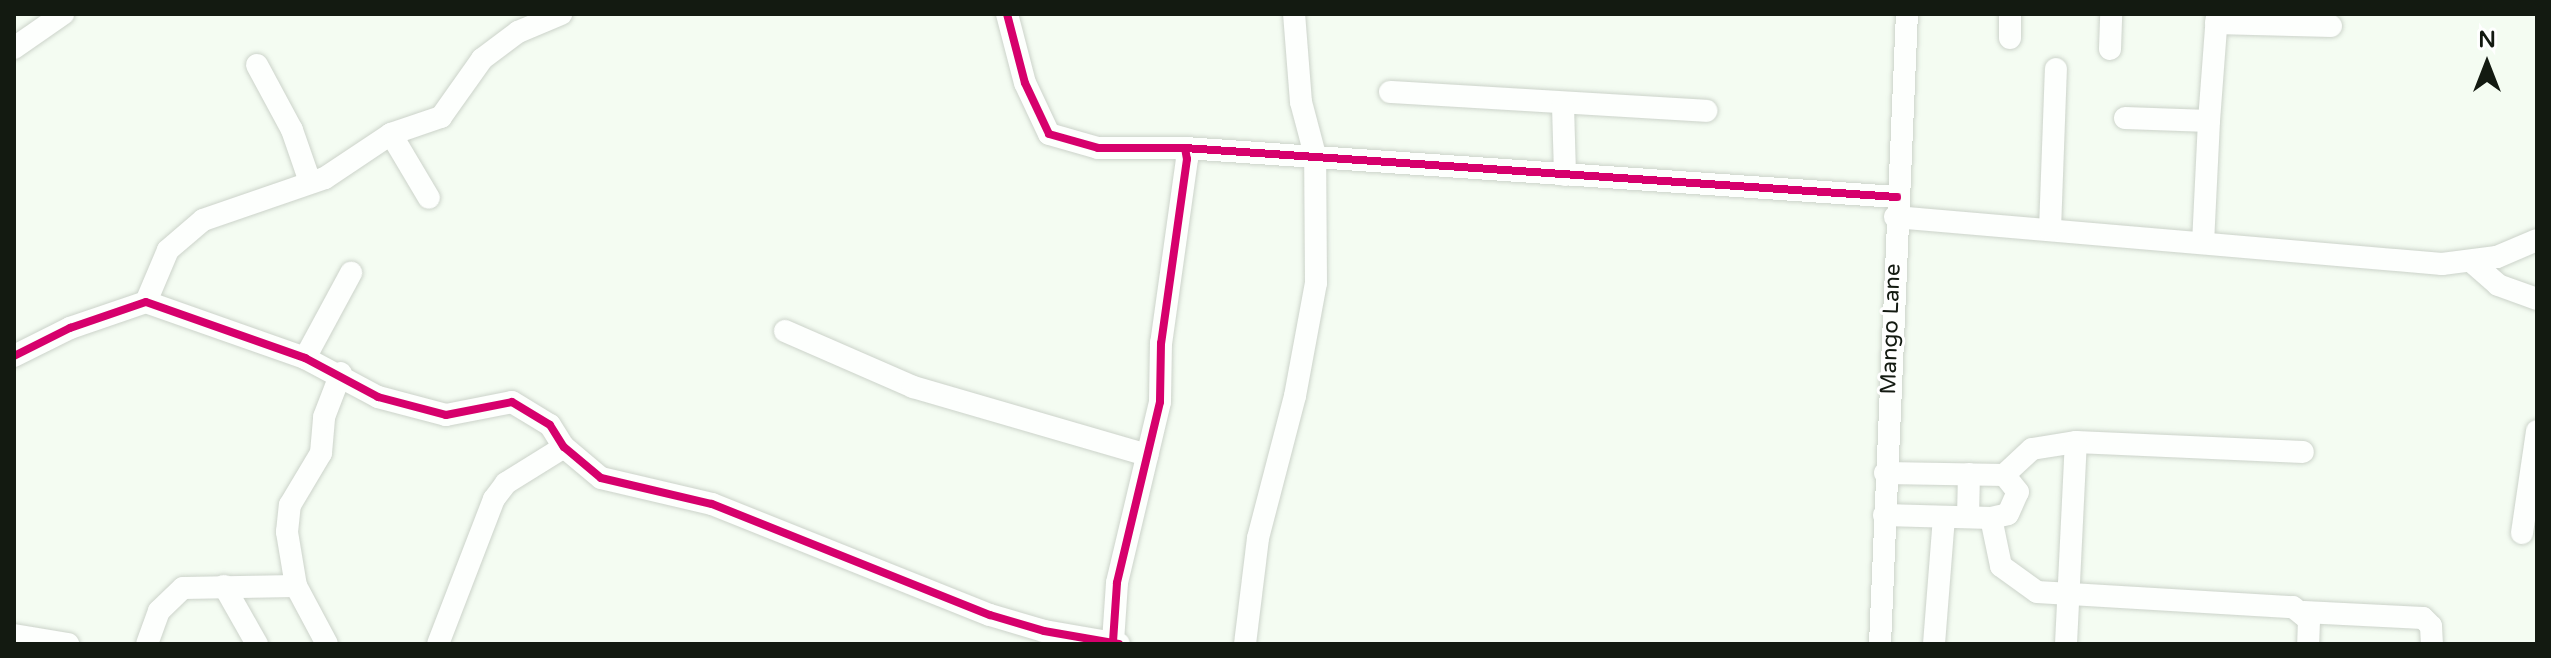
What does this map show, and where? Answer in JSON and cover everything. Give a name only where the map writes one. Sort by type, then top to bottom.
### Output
[{"type":"street","points":[[14,48],[63,14]]},
{"type":"street","points":[[146,302],[168,250],[203,220],[351,165],[391,134],[441,117],[482,59],[518,32],[561,14]]},
{"type":"street","points":[[1007,14],[1025,83],[1049,134],[1098,148],[1185,148],[1315,155],[1565,175],[1896,207],[2050,230],[2473,263],[2537,240]]},
{"type":"street","points":[[1245,644],[1258,538],[1295,396],[1316,283],[1315,155],[1301,102],[1294,14]]},
{"type":"street","name":"Mango Lane","points":[[1880,644],[1896,207],[1907,14]]},
{"type":"street","points":[[2010,14],[2010,38]]},
{"type":"street","points":[[2110,49],[2111,14]]},
{"type":"street","points":[[2203,243],[2216,19],[2331,26]]},
{"type":"street","points":[[257,65],[292,130],[310,182]]},
{"type":"street","points":[[2050,230],[2056,69]]},
{"type":"street","points":[[1390,92],[1563,106],[1706,111]]},
{"type":"street","points":[[1563,106],[1565,175]]},
{"type":"street","points":[[2125,118],[2209,121]]},
{"type":"street","points":[[391,134],[429,198]]},
{"type":"street","points":[[14,356],[70,328],[146,302],[305,358],[341,373],[378,397],[446,415],[512,402],[550,425],[564,447],[601,478],[712,504],[990,615],[1044,631],[1116,643],[1117,583],[1160,402],[1161,343],[1182,221],[1185,148]]},
{"type":"street","points":[[2473,263],[2498,285],[2537,299]]},
{"type":"street","points":[[305,358],[351,273]]},
{"type":"street","points":[[785,331],[898,382],[1147,455]]},
{"type":"street","points":[[327,644],[296,586],[288,546],[290,505],[321,453],[324,417],[341,373]]},
{"type":"street","points":[[2522,533],[2537,431]]},
{"type":"street","points":[[2066,644],[2076,442]]},
{"type":"street","points":[[2004,475],[2032,449],[2076,442],[2303,452]]},
{"type":"street","points":[[438,644],[494,499],[506,483],[564,447]]},
{"type":"street","points":[[1884,515],[1980,517],[2008,514],[2017,503],[2013,480],[2004,475],[1885,473]]},
{"type":"street","points":[[1969,474],[1980,517],[2001,566],[2037,592],[2069,598],[2293,607],[2304,612],[2423,618],[2431,626],[2432,644]]},
{"type":"street","points":[[1934,644],[1944,518]]},
{"type":"street","points":[[147,644],[170,598],[196,585],[296,586]]},
{"type":"street","points":[[224,586],[257,644]]},
{"type":"street","points":[[2304,612],[2309,620],[2308,644]]},
{"type":"street","points":[[14,635],[68,644]]},
{"type":"cycle path","points":[[1007,14],[1025,83],[1049,134],[1098,148],[1185,148],[1187,159],[1161,343],[1160,402],[1117,583],[1113,642]]},
{"type":"cycle path","points":[[1185,148],[1897,197]]},
{"type":"cycle path","points":[[14,356],[70,328],[146,302],[305,358],[378,397],[446,415],[512,402],[550,425],[564,447],[601,478],[712,504],[990,615],[1044,631],[1119,644]]}]
